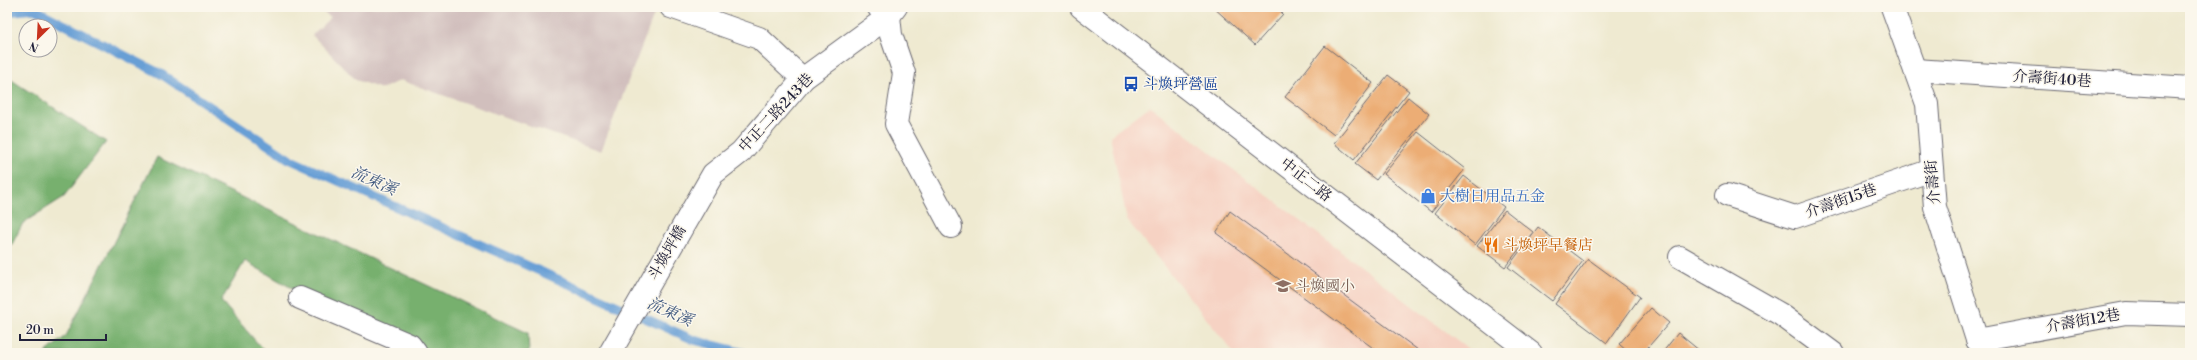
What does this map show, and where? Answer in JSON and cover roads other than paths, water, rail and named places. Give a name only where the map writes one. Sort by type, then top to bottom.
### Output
[{"type":"main road","points":[[671,7],[758,38],[803,79]]},
{"type":"main road","name":"中正二路","points":[[1081,7],[1531,353]]},
{"type":"main road","name":"介壽街","points":[[1892,7],[1927,104],[1935,207],[1983,346]]},
{"type":"main road","points":[[887,10],[892,34],[904,73],[896,124],[951,227]]},
{"type":"main road","name":"中正二路243巷","points":[[713,174],[741,152],[803,79],[887,10]]},
{"type":"main road","name":"介壽街40巷","points":[[1915,70],[2190,88]]},
{"type":"main road","name":"介壽街15巷","points":[[1727,196],[1795,217],[1932,170]]},
{"type":"main road","name":"斗煥坪橋","points":[[610,353],[713,174]]},
{"type":"main road","points":[[1680,257],[1780,314],[1833,353]]},
{"type":"main road","points":[[300,298],[410,345],[416,353]]},
{"type":"main road","name":"介壽街12巷","points":[[1983,346],[2126,313],[2190,315]]},
{"type":"waterway","name":"流東溪","points":[[7,12],[34,9],[161,74],[289,159],[694,340],[745,353]]},
{"type":"place","name":"斗煥坪營區","points":[[1131,84]]},
{"type":"place","name":"大樹日用品五金","points":[[1428,196]]},
{"type":"place","name":"斗煥坪早餐店","points":[[1491,245]]},
{"type":"place","name":"斗煥國小","points":[[1283,286]]}]
